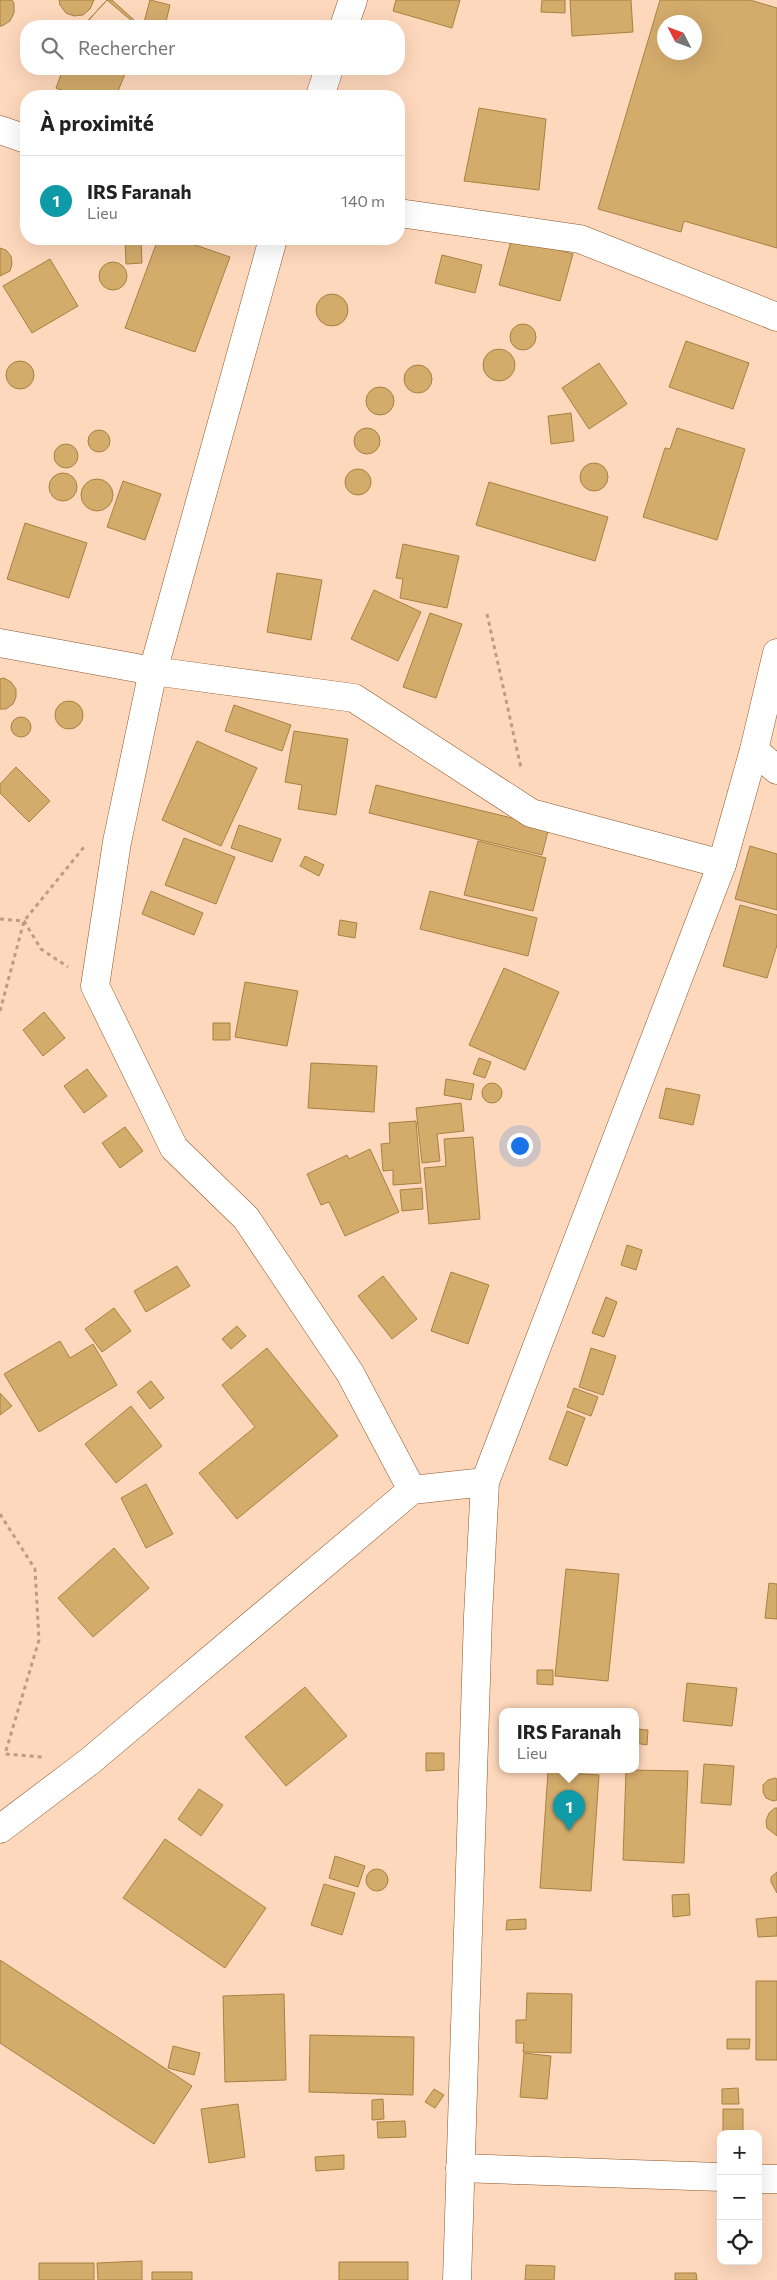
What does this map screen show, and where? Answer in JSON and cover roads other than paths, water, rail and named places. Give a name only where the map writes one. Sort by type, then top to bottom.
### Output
[{"type":"street","points":[[346,20],[354,0]]},
{"type":"street","points":[[322,90],[327,75]]},
{"type":"street","points":[[0,130],[20,137]]},
{"type":"street","points":[[405,214],[580,239],[777,317]]},
{"type":"street","points":[[271,245],[153,671],[117,842],[95,986],[174,1148],[246,1218],[350,1373],[412,1490]]},
{"type":"street","points":[[0,644],[153,671],[354,698],[531,813],[722,864]]},
{"type":"street","points":[[457,2280],[478,1616],[485,1482],[722,864],[754,750],[777,653]]},
{"type":"street","points":[[754,750],[777,770]]},
{"type":"street","points":[[0,1830],[90,1761],[412,1490],[485,1482]]},
{"type":"street","points":[[460,2168],[717,2177]]},
{"type":"street","points":[[762,2179],[777,2179]]},
{"type":"place","name":"IRS Faranah","points":[[569,1831]]}]
